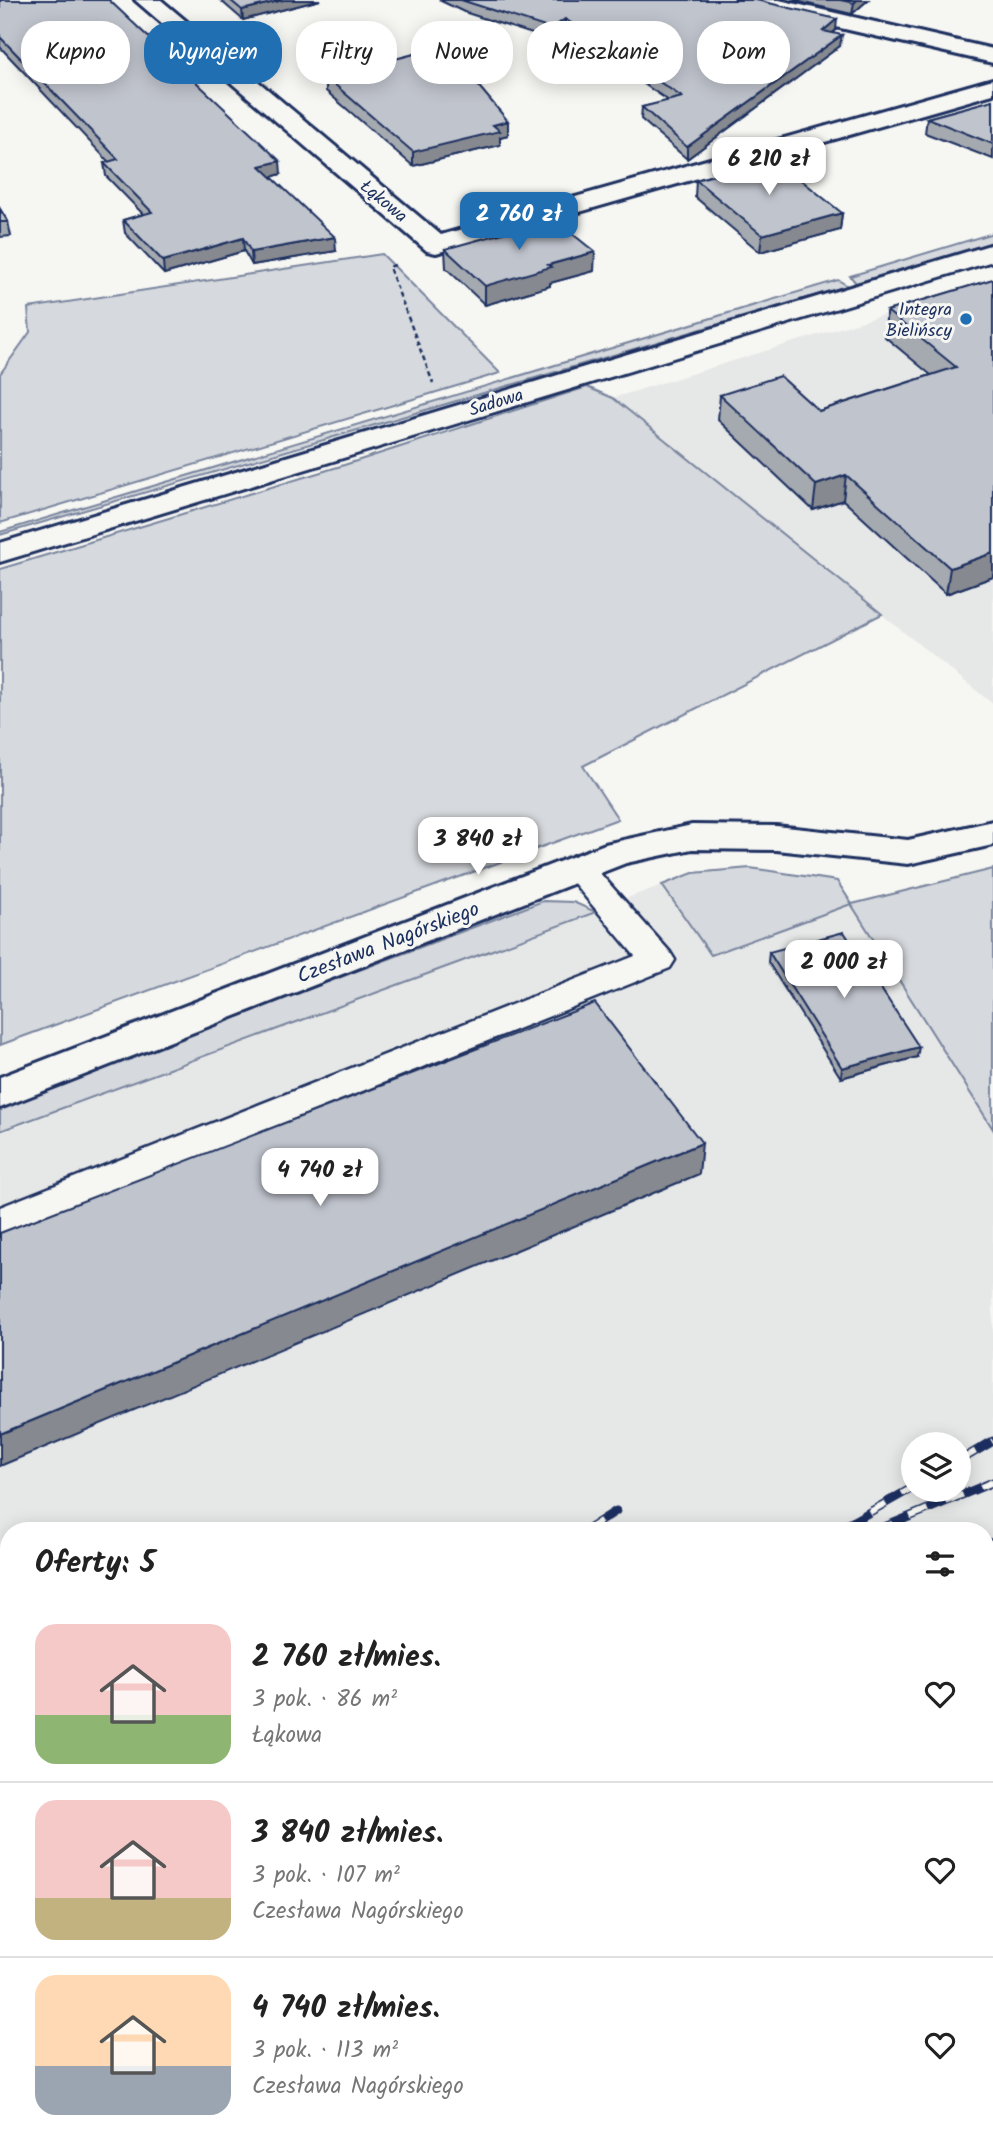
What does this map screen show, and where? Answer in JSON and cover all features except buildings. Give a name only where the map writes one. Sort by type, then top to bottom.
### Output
[{"type":"street","name":"Łąkowa","points":[[147,0],[436,245],[993,86]]},
{"type":"street","points":[[748,0],[993,56]]},
{"type":"street","name":"Sadowa","points":[[0,553],[993,252]]},
{"type":"street","name":"Czesława Nagórskiego","points":[[0,1093],[618,853],[692,837],[776,838],[908,852],[993,833]]},
{"type":"lane","points":[[0,1222],[658,960],[578,869]]},
{"type":"path","points":[[388,267],[434,386]]},
{"type":"shaded area","points":[[993,233],[993,242],[856,283],[850,276]]},
{"type":"shaded area","points":[[382,254],[500,373],[0,523],[0,374],[30,332],[28,308]]},
{"type":"shaded area","points":[[838,280],[848,286],[0,535],[0,532]]},
{"type":"shaded area","points":[[993,281],[993,704],[613,398]]},
{"type":"shaded area","points":[[587,387],[613,398],[882,614],[583,766],[618,819],[0,1045],[0,569],[341,466]]},
{"type":"shaded area","points":[[750,868],[837,881],[852,904],[993,869],[993,1129],[851,904],[711,955],[662,885],[693,873]]},
{"type":"shaded area","points":[[662,885],[711,955],[851,904],[993,1129],[993,1522],[0,1522],[0,1133]]},
{"type":"shaded area","points":[[543,901],[573,902],[596,912],[0,1131],[0,1110],[80,1075]]},
{"type":"railway","points":[[971,1454],[993,1441]]},
{"type":"railway","points":[[897,1522],[993,1482]]},
{"type":"railway","points":[[852,1522],[901,1494]]},
{"type":"railway","points":[[599,1522],[616,1511]]},
{"type":"place","name":"Integra Bielińscy","points":[[966,319]]}]
